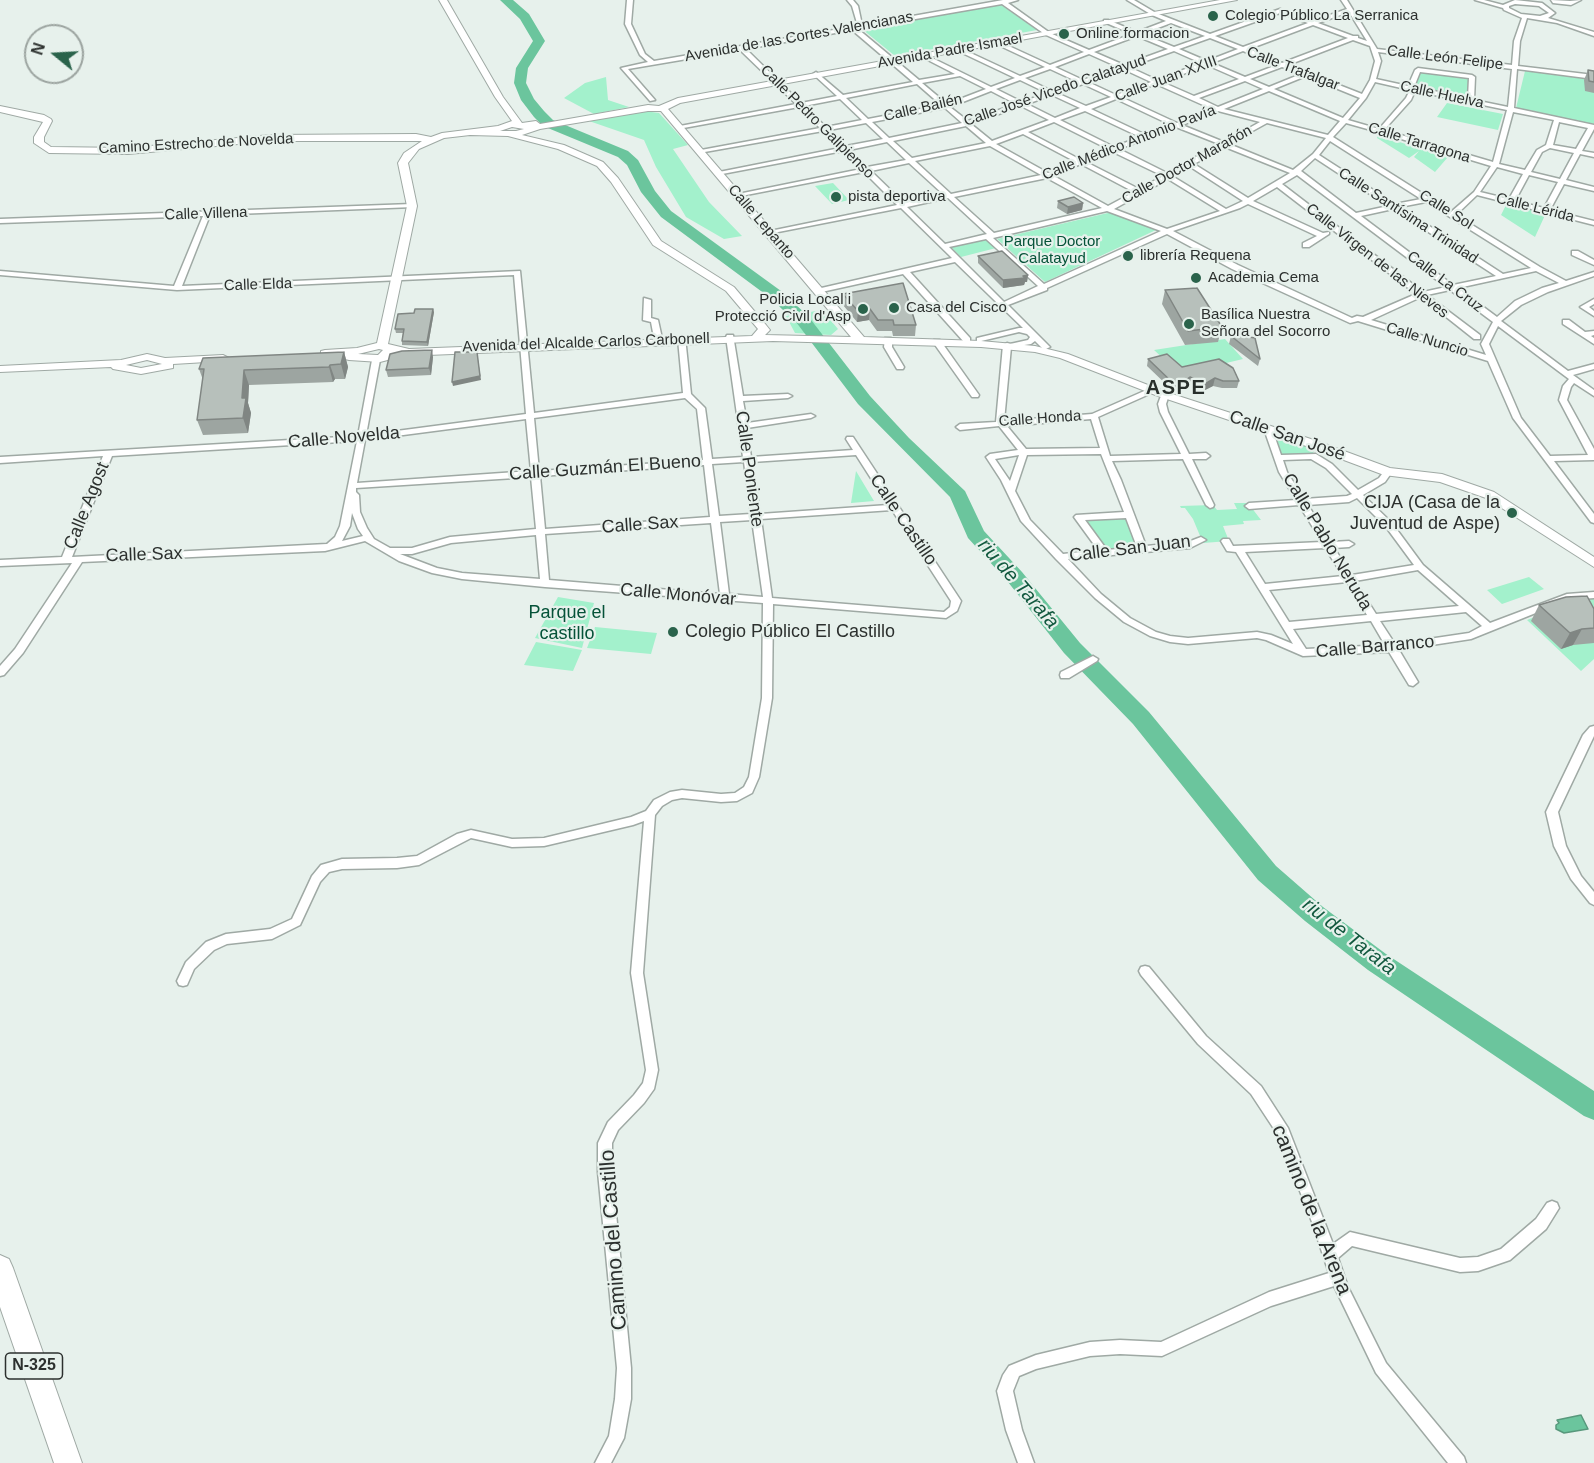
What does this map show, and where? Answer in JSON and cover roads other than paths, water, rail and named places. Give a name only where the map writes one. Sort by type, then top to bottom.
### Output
[{"type":"highway","name":"N-325","points":[[0,1268],[68,1463]]},
{"type":"street","points":[[443,0],[499,97],[522,128],[604,163],[611,169],[661,242],[735,288],[778,336],[1019,342],[1046,347],[1064,356]]},
{"type":"street","points":[[630,0],[628,24],[643,55],[653,63]]},
{"type":"street","points":[[850,0],[855,6],[860,24],[853,28],[991,144],[1108,209],[1167,231],[1353,321],[1357,318],[1364,320],[1422,294],[1537,269]]},
{"type":"street","name":"Avenida de las Cortes Valencianas","points":[[648,104],[624,68],[1015,0]]},
{"type":"street","points":[[1130,0],[1153,14]]},
{"type":"street","name":"Avenida Padre Ismael","points":[[1153,14],[1222,0]]},
{"type":"street","name":"Avenida Padre Ismael","points":[[503,130],[648,104],[665,104],[1233,0]]},
{"type":"street","points":[[1003,305],[1167,231],[1250,202],[1296,172],[1314,155],[1364,97],[1377,66],[1374,47],[1348,10],[1344,0]]},
{"type":"street","points":[[1478,0],[1507,5],[1525,2],[1543,5],[1551,10],[1551,15]]},
{"type":"street","points":[[1492,0],[1507,5]]},
{"type":"street","points":[[1543,5],[1554,0],[1571,3],[1578,0]]},
{"type":"street","name":"Calle Sol","points":[[1003,2],[1047,33],[1218,109],[1328,137],[1537,269],[1565,283]]},
{"type":"street","points":[[1507,5],[1510,13],[1540,18],[1594,33]]},
{"type":"street","name":"Calle León Felipe","points":[[1280,10],[1374,47],[1594,77]]},
{"type":"street","name":"Calle José Vicedo Calatayud","points":[[719,174],[966,124],[1280,10]]},
{"type":"street","name":"Calle Juan XXIII","points":[[738,196],[991,144],[1348,10]]},
{"type":"street","name":"Calle Trafalgar","points":[[1153,14],[1364,97]]},
{"type":"street","points":[[1340,14],[1353,17]]},
{"type":"street","points":[[1540,18],[1551,15],[1594,33]]},
{"type":"street","points":[[1453,214],[1476,193],[1495,165],[1511,110],[1517,40],[1525,17]]},
{"type":"street","name":"Calle Bailén","points":[[700,152],[946,106],[1171,21]]},
{"type":"street","name":"Calle Tarragona","points":[[1108,22],[1343,120],[1495,165],[1594,189]]},
{"type":"street","name":"Avenida Padre Ismael","points":[[892,61],[1047,33]]},
{"type":"street","points":[[1194,98],[1364,33]]},
{"type":"street","name":"Calle La Cruz","points":[[998,43],[1177,125],[1296,172],[1594,394]]},
{"type":"street","name":"Calle Pedro Galipienso","points":[[741,47],[1003,305],[1019,342]]},
{"type":"street","points":[[960,50],[1146,137]]},
{"type":"street","points":[[924,56],[1168,176],[1225,211]]},
{"type":"street","points":[[1380,131],[1409,99],[1418,70],[1472,77],[1471,101]]},
{"type":"street","points":[[680,128],[962,74]]},
{"type":"street","name":"Calle Médico Antonio Pavía","points":[[770,233],[1045,176],[1307,74]]},
{"type":"street","points":[[817,75],[951,196],[1044,288]]},
{"type":"street","name":"Calle Huelva","points":[[1373,80],[1592,127]]},
{"type":"street","points":[[499,97],[507,121],[503,130]]},
{"type":"street","name":"Calle Lepanto","points":[[665,104],[680,128],[859,338]]},
{"type":"street","name":"Camino Estrecho de Novelda","points":[[0,109],[41,117],[48,121],[39,137],[39,143],[42,147],[56,150],[128,151],[271,138],[416,137],[430,140]]},
{"type":"street","points":[[1549,146],[1557,119]]},
{"type":"street","name":"Calle Doctor Marañón","points":[[944,246],[1108,209],[1266,121]]},
{"type":"street","points":[[1546,211],[1592,127]]},
{"type":"street","points":[[325,548],[333,545],[343,533],[412,206],[403,163],[406,155],[430,140],[468,132],[503,130],[561,147],[600,164],[615,180],[657,243],[730,289],[764,330],[757,336]]},
{"type":"street","points":[[1023,132],[1139,192]]},
{"type":"street","points":[[1511,202],[1539,151],[1549,146],[1594,155]]},
{"type":"street","name":"Calle Santísima Trinidad","points":[[1314,155],[1501,276]]},
{"type":"street","points":[[1190,164],[1250,202],[1322,235]]},
{"type":"street","name":"Calle Virgen de las Nieves","points":[[1278,184],[1480,340]]},
{"type":"street","name":"Calle Lérida","points":[[1476,193],[1594,223]]},
{"type":"street","points":[[1356,215],[1429,199]]},
{"type":"street","name":"Calle Villena","points":[[0,221],[412,206]]},
{"type":"street","points":[[177,288],[208,213]]},
{"type":"street","points":[[1306,245],[1336,230]]},
{"type":"street","points":[[1575,253],[1594,262]]},
{"type":"street","points":[[820,291],[957,259]]},
{"type":"street","points":[[905,271],[967,340]]},
{"type":"street","name":"Calle Elda","points":[[0,273],[177,288],[517,273],[524,347]]},
{"type":"street","points":[[1594,274],[1565,283],[1518,303],[1480,340],[1517,418],[1594,520]]},
{"type":"street","points":[[647,300],[647,320],[654,320],[659,341]]},
{"type":"street","points":[[1594,301],[1584,307],[1594,314]]},
{"type":"street","name":"Calle Nuncio","points":[[1364,320],[1490,359]]},
{"type":"street","points":[[1566,322],[1594,342]]},
{"type":"street","points":[[1584,335],[1594,333]]},
{"type":"street","name":"Avenida del Alcalde Carlos Carbonell","points":[[730,339],[778,336]]},
{"type":"street","name":"Avenida del Alcalde Carlos Carbonell","points":[[310,356],[778,336]]},
{"type":"street","points":[[859,338],[937,342],[1019,342],[1064,356]]},
{"type":"street","name":"Calle Poniente","points":[[730,339],[768,602]]},
{"type":"street","points":[[682,340],[687,395],[701,408],[725,598]]},
{"type":"street","points":[[888,340],[888,347],[900,367]]},
{"type":"street","points":[[937,342],[975,395]]},
{"type":"street","points":[[1019,342],[1000,422],[1024,452],[1206,456]]},
{"type":"street","points":[[524,347],[545,584]]},
{"type":"street","name":"Calle San José","points":[[1064,356],[1151,390],[1388,472],[1442,478],[1490,495],[1594,563]]},
{"type":"street","points":[[0,371],[134,364],[139,371],[153,364],[231,360]]},
{"type":"street","points":[[1547,459],[1594,457],[1563,400],[1571,376],[1594,366]]},
{"type":"street","name":"Calle Honda","points":[[960,426],[1094,416],[1151,390]]},
{"type":"street","name":"Calle Novelda","points":[[0,460],[364,438],[687,395]]},
{"type":"street","points":[[1165,395],[1162,404],[1164,412],[1210,505]]},
{"type":"street","points":[[739,399],[788,396]]},
{"type":"street","points":[[743,426],[811,416]]},
{"type":"street","points":[[1094,416],[1105,455],[1117,480],[1142,549]]},
{"type":"street","name":"Calle Pablo Neruda","points":[[1268,429],[1283,472],[1413,682]]},
{"type":"street","name":"Calle Castillo","points":[[850,440],[956,601]]},
{"type":"street","name":"Calle Guzmán El Bueno","points":[[354,486],[858,452]]},
{"type":"street","points":[[1011,490],[1024,452]]},
{"type":"street","name":"Calle Barranco","points":[[1024,452],[990,457],[1011,490],[1026,521],[1098,596],[1127,620],[1153,634],[1188,642],[1257,635],[1268,637],[1304,653],[1392,648],[1471,636],[1567,597],[1594,596]]},
{"type":"street","name":"Calle Agost","points":[[66,559],[108,454]]},
{"type":"street","points":[[1278,458],[1313,456],[1329,466],[1389,525],[1420,567],[1489,627]]},
{"type":"street","points":[[1250,506],[1349,499],[1382,480],[1388,472]]},
{"type":"street","points":[[354,486],[356,512],[363,529],[370,538]]},
{"type":"street","name":"Calle Sax","points":[[392,553],[482,536],[894,507]]},
{"type":"street","points":[[1104,552],[1079,518],[1130,515]]},
{"type":"street","name":"Calle Sax","points":[[0,563],[325,548],[359,537],[370,538]]},
{"type":"street","name":"Calle Monóvar","points":[[370,538],[392,553],[435,571],[481,578],[939,616],[951,612],[957,605],[956,601]]},
{"type":"street","name":"Calle San Juan","points":[[1059,557],[1190,545],[1201,540]]},
{"type":"street","points":[[1226,541],[1230,549],[1349,544]]},
{"type":"street","points":[[1239,549],[1304,653]]},
{"type":"street","points":[[0,672],[18,651],[80,558]]},
{"type":"street","points":[[1262,587],[1349,579],[1420,567]]},
{"type":"street","points":[[183,981],[190,966],[210,946],[226,939],[272,934],[296,922],[316,879],[325,868],[342,864],[397,863],[419,860],[471,834],[512,843],[544,842],[643,818],[669,796],[682,794],[721,798],[737,797],[748,790],[754,777],[766,698],[768,602]]},
{"type":"street","points":[[1287,626],[1467,609]]},
{"type":"street","points":[[1065,675],[1093,659]]},
{"type":"street","points":[[1594,730],[1588,735],[1552,812],[1560,846],[1577,879],[1594,900]]},
{"type":"street","name":"Camino del Castillo","points":[[603,1463],[616,1438],[623,1399],[624,1368],[605,1172],[605,1143],[613,1126],[649,1085],[652,1070],[637,974],[650,814]]},
{"type":"street","name":"camino de la Arena","points":[[1145,971],[1202,1040],[1256,1090],[1283,1132],[1337,1278],[1381,1368],[1458,1463]]},
{"type":"street","points":[[1330,1256],[1350,1239],[1460,1265],[1478,1264],[1505,1255],[1541,1224],[1552,1208]]},
{"type":"street","points":[[1026,1463],[1014,1430],[1005,1391],[1014,1371],[1036,1362],[1090,1350],[1120,1347],[1162,1349],[1269,1299],[1337,1278]]},
{"type":"waterway","name":"riu de Tarafa","points":[[506,0],[525,17],[539,41],[522,68],[520,83],[528,100],[539,114],[548,123],[623,154],[633,163],[648,192],[666,214],[775,294],[802,319],[864,400],[903,442],[958,495],[975,534],[1015,577],[1072,648],[1141,718],[1267,873],[1314,914],[1377,962],[1594,1107]]},
{"type":"place","name":"Colegio Público La Serranica","points":[[1213,16]]},
{"type":"place","name":"Online formacion","points":[[1064,34]]},
{"type":"place","name":"pista deportiva","points":[[836,197]]},
{"type":"place","name":"librería Requena","points":[[1128,256]]},
{"type":"place","name":"Academia Cema","points":[[1196,278]]},
{"type":"place","name":"Casa del Cisco","points":[[894,308]]},
{"type":"place","name":"Policia Local i Protecció Civil d'Asp","points":[[863,309]]},
{"type":"place","name":"Basílica Nuestra Señora del Socorro","points":[[1189,324]]},
{"type":"place","name":"CIJA (Casa de la Juventud de Aspe)","points":[[1512,513]]},
{"type":"place","name":"Colegio Público El Castillo","points":[[673,632]]},
{"type":"district","name":"ASPE","points":[[1176,388]]},
{"type":"park label","name":"Parque Doctor Calatayud","points":[[1052,250]]},
{"type":"park label","name":"Parque el castillo","points":[[567,623]]}]
